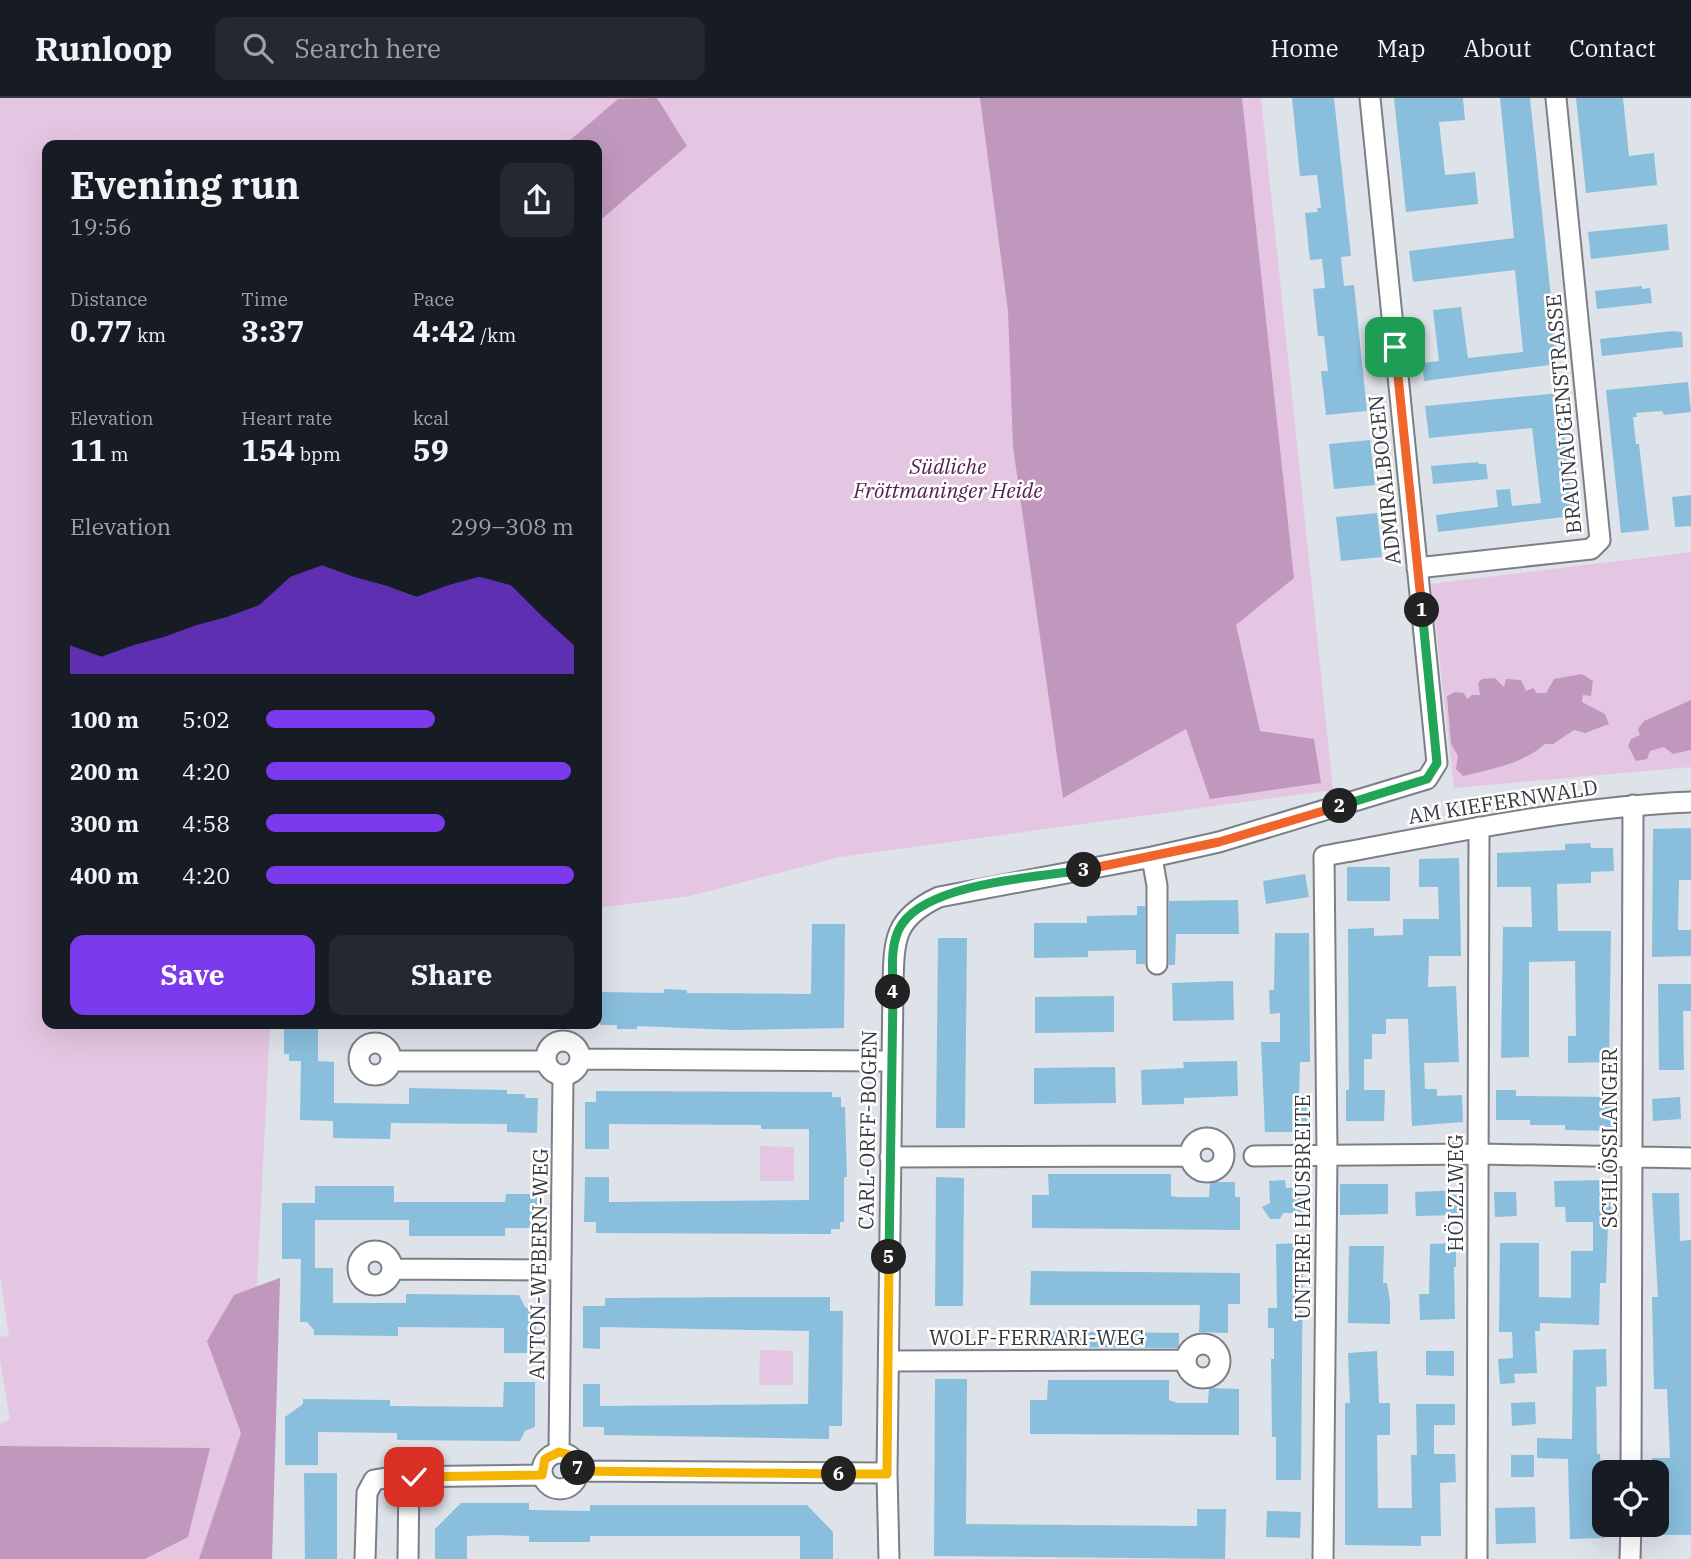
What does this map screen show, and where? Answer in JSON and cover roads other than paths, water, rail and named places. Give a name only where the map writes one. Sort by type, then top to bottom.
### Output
[{"type":"street","name":"ADMIRALBOGEN","points":[[1152,857],[1241,835],[1427,779],[1437,763],[1370,98]]},
{"type":"street","name":"BRAUNAUGENSTRASSE","points":[[1417,568],[1591,549],[1600,540],[1556,98]]},
{"type":"street","name":"AM KIEFERNWALD","points":[[1324,856],[1479,827],[1633,805],[1691,803]]},
{"type":"street","name":"SCHLÖSSLANGER","points":[[1631,1460],[1633,805]]},
{"type":"street","name":"HÖLZLWEG","points":[[1477,1559],[1479,827]]},
{"type":"street","name":"UNTERE HAUSBREITE","points":[[1323,1559],[1327,1154],[1324,856]]},
{"type":"street","points":[[1152,857],[1157,886],[1157,964]]},
{"type":"street","name":"CARL-ORFF-BOGEN","points":[[889,1559],[887,1474],[891,1061],[894,947],[901,926],[916,908],[939,897],[996,884],[1152,857]]},
{"type":"street","points":[[562,1041],[573,1044],[580,1059],[577,1069],[563,1076],[552,1072],[546,1061],[548,1050],[562,1041]]},
{"type":"street","points":[[580,1059],[891,1061]]},
{"type":"street","points":[[391,1061],[546,1061]]},
{"type":"street","name":"ANTON-WEBERN-WEG","points":[[559,1452],[563,1076]]},
{"type":"street","points":[[1254,1156],[1479,1154],[1691,1157]]},
{"type":"street","points":[[890,1157],[1190,1156]]},
{"type":"street","points":[[392,1269],[561,1270]]},
{"type":"street","name":"WOLF-FERRARI-WEG","points":[[889,1361],[1186,1360]]},
{"type":"street","points":[[559,1452],[575,1460],[578,1471],[574,1482],[559,1489],[548,1485],[542,1475],[545,1459],[559,1452]]},
{"type":"street","points":[[578,1471],[887,1474]]},
{"type":"street","points":[[365,1559],[369,1485],[380,1477],[542,1475]]},
{"type":"street","points":[[408,1559],[409,1478]]},
{"type":"street","points":[[1630,1559],[1631,1537]]},
{"type":"park label","name":"Südliche Fröttmaninger Heide","points":[[948,479]]}]
